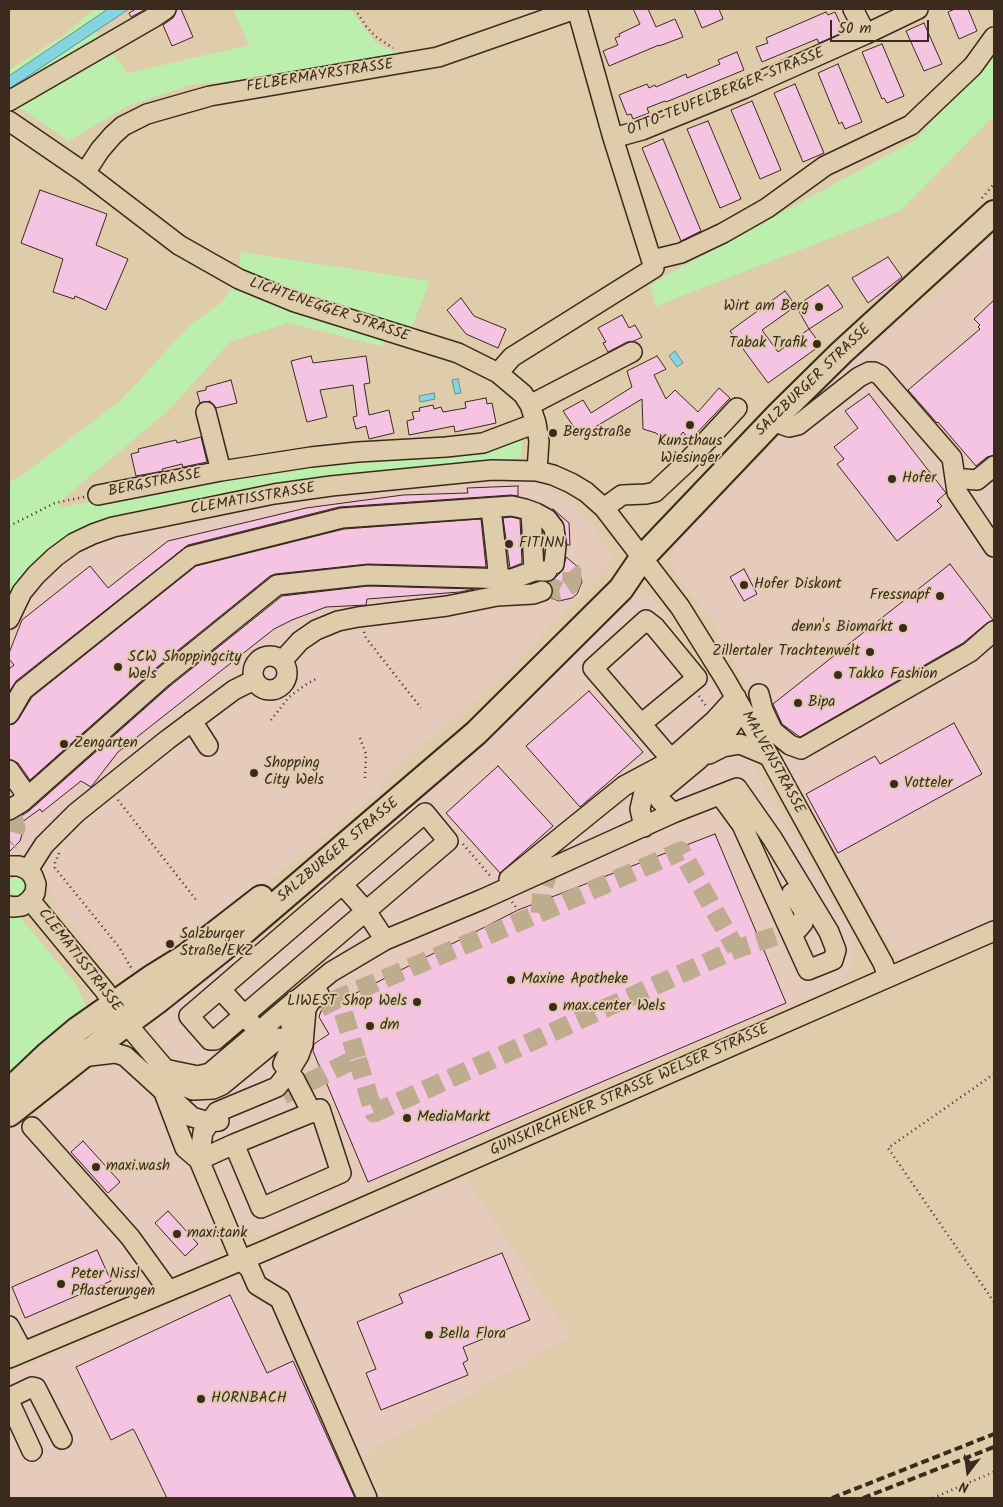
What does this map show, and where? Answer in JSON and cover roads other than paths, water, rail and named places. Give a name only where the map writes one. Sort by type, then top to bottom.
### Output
[{"type":"main road","name":"SALZBURGER STRASSE","points":[[9,1091],[53,1050],[120,1013],[156,1002],[240,935],[476,733],[621,589],[642,558],[774,419],[842,352],[994,213]]},
{"type":"main road","name":"SALZBURGER STRASSE","points":[[9,1114],[81,1056],[120,1013],[142,984],[201,945],[305,862],[396,785],[482,709],[609,580],[642,558]]},
{"type":"street","points":[[9,101],[166,9]]},
{"type":"street","name":"OTTO-TEUFELBERGER-STRASSE","points":[[576,9],[613,138],[653,264]]},
{"type":"street","name":"FELBERMAYRSTRASSE","points":[[85,173],[100,150],[122,126],[147,114],[238,90],[438,57],[576,9]]},
{"type":"street","points":[[852,9],[866,34]]},
{"type":"street","name":"OTTO-TEUFELBERGER-STRASSE","points":[[613,138],[642,130],[743,89],[918,9]]},
{"type":"street","points":[[498,373],[512,357],[653,264],[722,233],[767,208],[826,166],[911,125],[973,66],[994,37]]},
{"type":"street","name":"LICHTENEGGER STRASSE","points":[[9,121],[85,173],[178,245],[240,280],[295,302],[458,354],[498,373],[523,394],[530,405],[539,441],[537,471]]},
{"type":"street","points":[[530,405],[632,352]]},
{"type":"street","points":[[774,419],[790,427],[798,425],[859,377],[869,372],[874,372],[886,380],[952,458],[957,492],[994,548]]},
{"type":"street","points":[[604,508],[628,493],[646,494],[655,492],[686,463],[738,408]]},
{"type":"street","points":[[206,412],[221,471]]},
{"type":"street","name":"BERGSTRASSE","points":[[98,495],[221,471],[349,453],[483,443],[536,424]]},
{"type":"street","points":[[956,482],[965,479],[977,480],[994,466]]},
{"type":"street","name":"CLEMATISSTRASSE","points":[[9,619],[22,592],[36,574],[55,557],[87,537],[113,527],[274,494],[331,486],[492,470],[537,471]]},
{"type":"street","points":[[537,471],[571,483],[586,492],[604,508],[642,558]]},
{"type":"street","points":[[9,714],[23,690],[191,556],[342,518],[512,506],[531,511],[549,575]]},
{"type":"street","points":[[491,508],[499,579]]},
{"type":"street","name":"MALVENSTRASSE","points":[[642,558],[685,614],[739,703],[883,963],[888,977]]},
{"type":"street","points":[[15,806],[163,677],[277,585],[368,575],[512,579],[549,575]]},
{"type":"street","points":[[282,661],[300,641],[316,630],[338,621],[447,606],[497,596],[533,594],[549,575]]},
{"type":"street","points":[[640,724],[697,678],[646,620],[593,668],[640,724],[666,763]]},
{"type":"street","points":[[760,694],[764,710],[773,731],[790,745],[801,749],[970,652],[994,631]]},
{"type":"street","points":[[268,656],[282,661],[287,672],[284,683],[280,687],[271,690],[261,688],[254,680],[253,670],[258,661],[268,656]]},
{"type":"street","points":[[9,906],[22,906],[35,893],[36,884],[33,876],[14,867],[44,845],[107,787],[234,690],[254,680]]},
{"type":"street","points":[[673,813],[660,800],[662,790],[698,760],[730,728],[739,703]]},
{"type":"street","points":[[165,1069],[198,1076],[210,1074],[331,972],[385,940],[483,899],[565,854],[715,720],[739,703]]},
{"type":"street","points":[[192,721],[208,746]]},
{"type":"street","points":[[698,760],[722,747],[740,744],[769,756]]},
{"type":"street","points":[[644,826],[640,809],[643,796],[666,763]]},
{"type":"street","points":[[501,888],[624,786],[666,763]]},
{"type":"street","points":[[9,770],[25,793],[15,806]]},
{"type":"street","points":[[531,862],[565,854],[644,826],[728,791]]},
{"type":"street","points":[[728,791],[772,838],[829,932],[836,950],[832,960],[808,970],[728,791]]},
{"type":"street","points":[[425,813],[448,841],[366,911],[214,1040],[210,1040],[189,1016],[425,813]]},
{"type":"street","points":[[772,838],[776,868],[804,911],[803,923],[798,929]]},
{"type":"street","points":[[342,884],[366,911],[385,940]]},
{"type":"street","name":"CLEMATISSTRASSE","points":[[30,900],[105,991],[120,1013],[165,1069],[181,1084],[193,1090],[214,1089]]},
{"type":"street","name":"GUNSKIRCHENER STRASSE WELSER STRASSE","points":[[16,1355],[266,1250],[994,931]]},
{"type":"street","points":[[178,1132],[217,1112],[276,1087],[288,1073],[299,1055],[303,1044],[306,1009],[310,1002],[341,977],[352,960]]},
{"type":"street","points":[[221,990],[258,1032]]},
{"type":"street","points":[[297,1000],[290,1015],[292,1037],[290,1049],[283,1064],[295,1080],[312,1113]]},
{"type":"street","points":[[120,1013],[131,1061]]},
{"type":"street","points":[[199,1160],[203,1132],[200,1120],[214,1089],[222,1085],[279,1038]]},
{"type":"street","points":[[81,1056],[115,1053],[124,1056],[200,1120],[223,1121],[282,1096]]},
{"type":"street","points":[[163,1090],[185,1148],[199,1160],[241,1260],[250,1269],[257,1285],[280,1299],[367,1498]]},
{"type":"street","points":[[199,1160],[234,1144],[320,1109],[342,1173],[261,1208],[234,1144]]},
{"type":"street","points":[[32,1127],[130,1237],[169,1292]]},
{"type":"street","points":[[9,1326],[16,1355]]},
{"type":"street","points":[[32,1451],[9,1399],[32,1387],[36,1388],[62,1439]]},
{"type":"water","points":[[108,9],[129,9],[9,89],[9,76]]},
{"type":"water","points":[[675,351],[683,363],[677,367],[669,356]]},
{"type":"water","points":[[458,379],[461,393],[455,394],[452,380]]},
{"type":"water","points":[[434,393],[435,399],[420,402],[419,396]]},
{"type":"tunnel","points":[[542,591],[551,587],[559,591],[570,585],[572,572],[566,565]]},
{"type":"tunnel","points":[[9,817],[14,820],[16,828],[13,838],[9,842]]},
{"type":"tunnel","points":[[540,913],[542,890],[548,874],[564,848]]},
{"type":"tunnel","points":[[357,1058],[339,998],[681,851],[736,949]]},
{"type":"tunnel","points":[[283,1095],[357,1058],[374,1113],[736,949],[798,929]]},
{"type":"tunnel","points":[[297,1023],[310,1013],[339,998]]},
{"type":"railway","points":[[832,1498],[994,1434]]},
{"type":"railway","points":[[863,1498],[994,1447]]},
{"type":"place","name":"Wirt am Berg","points":[[819,307]]},
{"type":"place","name":"Tabak Trafik","points":[[817,344]]},
{"type":"place","name":"Kunsthaus Wiesinger","points":[[690,425]]},
{"type":"place","name":"Bergstraße","points":[[553,433]]},
{"type":"place","name":"Hofer","points":[[892,479]]},
{"type":"place","name":"FITINN","points":[[509,544]]},
{"type":"place","name":"Hofer Diskont","points":[[744,585]]},
{"type":"place","name":"Fressnapf","points":[[940,596]]},
{"type":"place","name":"denn's Biomarkt","points":[[903,628]]},
{"type":"place","name":"Zillertaler Trachtenwelt","points":[[870,652]]},
{"type":"place","name":"SCW Shoppingcity Wels","points":[[118,667]]},
{"type":"place","name":"Takko Fashion","points":[[838,675]]},
{"type":"place","name":"Bipa","points":[[798,703]]},
{"type":"place","name":"Zengarten","points":[[64,744]]},
{"type":"place","name":"Shopping City Wels","points":[[254,773]]},
{"type":"place","name":"Votteler","points":[[894,784]]},
{"type":"place","name":"Salzburger Straße/EKZ","points":[[170,944]]},
{"type":"place","name":"Maxine Apotheke","points":[[511,980]]},
{"type":"place","name":"LIWEST Shop Wels","points":[[417,1002]]},
{"type":"place","name":"max.center Wels","points":[[553,1007]]},
{"type":"place","name":"dm","points":[[370,1026]]},
{"type":"place","name":"MediaMarkt","points":[[407,1118]]},
{"type":"place","name":"maxi.wash","points":[[96,1167]]},
{"type":"place","name":"maxi.tank","points":[[177,1234]]},
{"type":"place","name":"Peter Nissl Pflasterungen","points":[[61,1284]]},
{"type":"place","name":"Bella Flora","points":[[429,1335]]},
{"type":"place","name":"HORNBACH","points":[[201,1399]]}]
